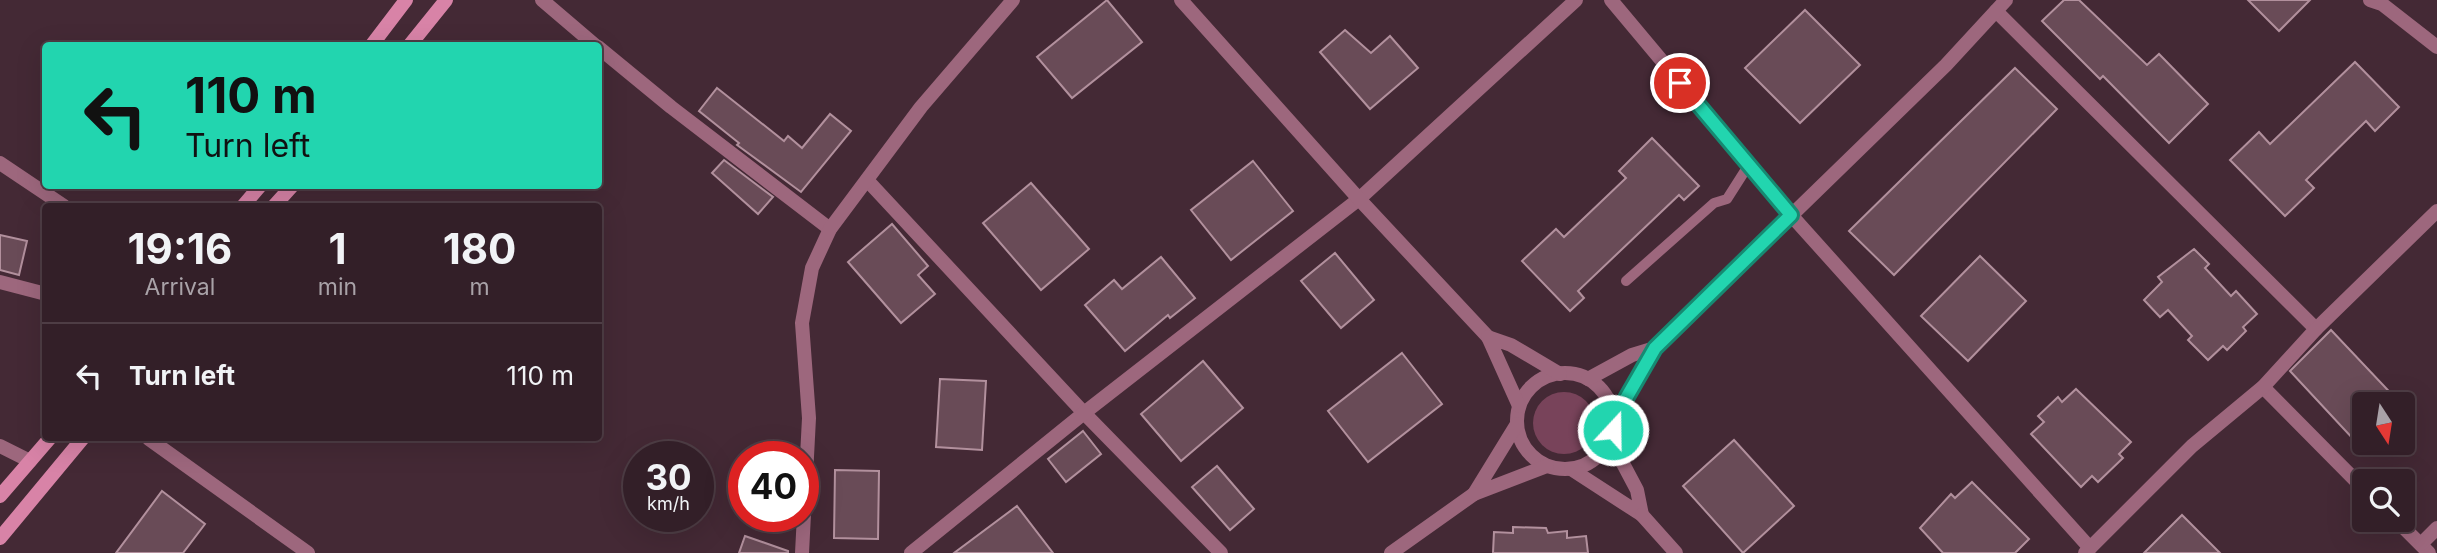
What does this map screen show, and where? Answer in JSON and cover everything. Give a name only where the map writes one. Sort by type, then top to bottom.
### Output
[{"type":"main road","points":[[374,42],[406,0]]},
{"type":"main road","points":[[412,42],[446,0]]},
{"type":"main road","points":[[246,203],[257,189]]},
{"type":"main road","points":[[277,203],[289,189]]},
{"type":"main road","points":[[0,496],[47,441]]},
{"type":"main road","points":[[0,538],[81,441]]},
{"type":"street","points":[[542,0],[592,42]]},
{"type":"street","points":[[992,24],[1004,0]]},
{"type":"street","points":[[802,553],[809,418],[802,323],[812,268],[830,229],[921,107],[1013,0]]},
{"type":"street","points":[[1181,0],[1359,199],[1488,337],[1519,406]]},
{"type":"street","points":[[911,553],[1084,413],[1359,199],[1576,0]]},
{"type":"street","points":[[1611,0],[1748,166],[2088,550],[2192,446],[2263,387],[2316,329],[2437,211]]},
{"type":"street","points":[[2370,0],[2382,5],[2437,47]]},
{"type":"street","points":[[1571,470],[1597,458],[1610,439],[1613,421],[1655,348],[1946,65],[2001,5],[2316,329]]},
{"type":"street","points":[[602,50],[671,107],[830,229]]},
{"type":"street","points":[[0,163],[60,203]]},
{"type":"street","points":[[867,180],[1084,413],[1221,553]]},
{"type":"street","points":[[0,282],[42,293]]},
{"type":"street","points":[[1488,337],[1511,345],[1560,374],[1588,379],[1608,397],[1613,421]]},
{"type":"street","points":[[1588,379],[1632,355],[1655,348]]},
{"type":"street","points":[[1474,494],[1517,424],[1519,406],[1536,383],[1560,374]]},
{"type":"street","points":[[2263,387],[2352,477]]},
{"type":"street","points":[[1517,424],[1527,452],[1547,466],[1571,470],[1642,515],[1676,553]]},
{"type":"street","points":[[1610,439],[1637,490],[1642,515]]},
{"type":"street","points":[[152,441],[308,553]]},
{"type":"street","points":[[0,446],[30,461]]},
{"type":"street","points":[[1391,553],[1474,494],[1547,466]]},
{"type":"street","points":[[2408,532],[2425,549],[2437,528]]},
{"type":"lane","points":[[1626,281],[1714,203],[1727,199],[1748,166]]},
{"type":"shaded area","points":[[1558,392],[1570,392],[1586,401],[1593,411],[1593,435],[1586,445],[1570,454],[1558,454],[1547,449],[1538,440],[1533,429],[1533,417],[1538,406],[1547,397]]},
{"type":"building","points":[[1107,0],[1142,42],[1072,98],[1037,57]]},
{"type":"building","points":[[2064,0],[2079,0],[2147,65],[2159,54],[2208,104],[2169,143],[2103,76],[2100,79],[2042,21]]},
{"type":"building","points":[[2248,0],[2310,0],[2279,31]]},
{"type":"building","points":[[1805,10],[1860,65],[1800,123],[1745,68]]},
{"type":"building","points":[[1345,30],[1371,53],[1390,36],[1418,68],[1370,109],[1320,52]]},
{"type":"building","points":[[2355,62],[2399,107],[2375,131],[2366,121],[2306,180],[2314,188],[2285,216],[2230,160],[2259,132],[2270,144]]},
{"type":"building","points":[[2015,68],[2057,109],[1894,275],[1849,231]]},
{"type":"building","points":[[717,88],[784,141],[788,136],[802,148],[830,114],[851,131],[801,192],[737,145],[739,143],[699,111]]},
{"type":"building","points":[[1652,138],[1699,186],[1684,200],[1679,195],[1578,291],[1584,298],[1570,311],[1522,261],[1556,229],[1564,237],[1626,178],[1619,171]]},
{"type":"building","points":[[724,160],[773,197],[758,214],[712,173]]},
{"type":"building","points":[[1253,161],[1293,211],[1231,260],[1191,210]]},
{"type":"building","points":[[1031,183],[1089,249],[1041,290],[983,223]]},
{"type":"building","points":[[892,224],[928,266],[918,275],[935,294],[901,323],[848,262]]},
{"type":"building","points":[[0,235],[27,241],[19,275],[0,270]]},
{"type":"building","points":[[2194,249],[2209,264],[2205,268],[2231,296],[2236,291],[2257,314],[2243,327],[2246,331],[2227,350],[2223,346],[2208,360],[2188,340],[2192,336],[2168,310],[2160,317],[2144,300],[2162,282],[2158,277]]},
{"type":"building","points":[[1335,253],[1374,300],[1341,328],[1301,281]]},
{"type":"building","points":[[1980,256],[2026,301],[1968,361],[1921,316]]},
{"type":"building","points":[[1161,257],[1195,298],[1170,318],[1168,315],[1125,351],[1085,305],[1114,280],[1122,289]]},
{"type":"building","points":[[2331,330],[2390,392],[2352,392],[2352,438],[2290,371]]},
{"type":"building","points":[[1402,353],[1442,404],[1368,462],[1328,411]]},
{"type":"building","points":[[1203,361],[1243,408],[1181,461],[1141,414]]},
{"type":"building","points":[[940,379],[986,381],[982,450],[936,447]]},
{"type":"building","points":[[2076,389],[2131,442],[2119,454],[2123,458],[2098,482],[2092,476],[2081,487],[2031,434],[2044,422],[2038,416],[2058,397],[2062,402]]},
{"type":"building","points":[[1083,431],[1101,454],[1066,482],[1048,459]]},
{"type":"building","points":[[1734,440],[1794,506],[1743,553],[1683,486]]},
{"type":"building","points":[[1217,466],[1254,509],[1230,530],[1192,487]]},
{"type":"building","points":[[835,470],[879,471],[878,539],[834,538]]},
{"type":"building","points":[[1972,482],[2029,539],[2015,553],[1943,553],[1920,528],[1951,494],[1955,498]]},
{"type":"building","points":[[162,491],[205,524],[183,553],[116,553]]},
{"type":"building","points":[[1017,506],[1053,553],[954,553]]},
{"type":"building","points":[[2182,515],[2220,553],[2144,553]]},
{"type":"building","points":[[1513,527],[1546,528],[1548,533],[1567,531],[1567,538],[1586,536],[1588,553],[1493,553],[1494,532],[1513,533]]},
{"type":"building","points":[[745,536],[788,551],[788,553],[739,553]]},
{"type":"route","points":[[1613,430],[1613,421],[1655,348],[1791,215],[1680,83]]}]
